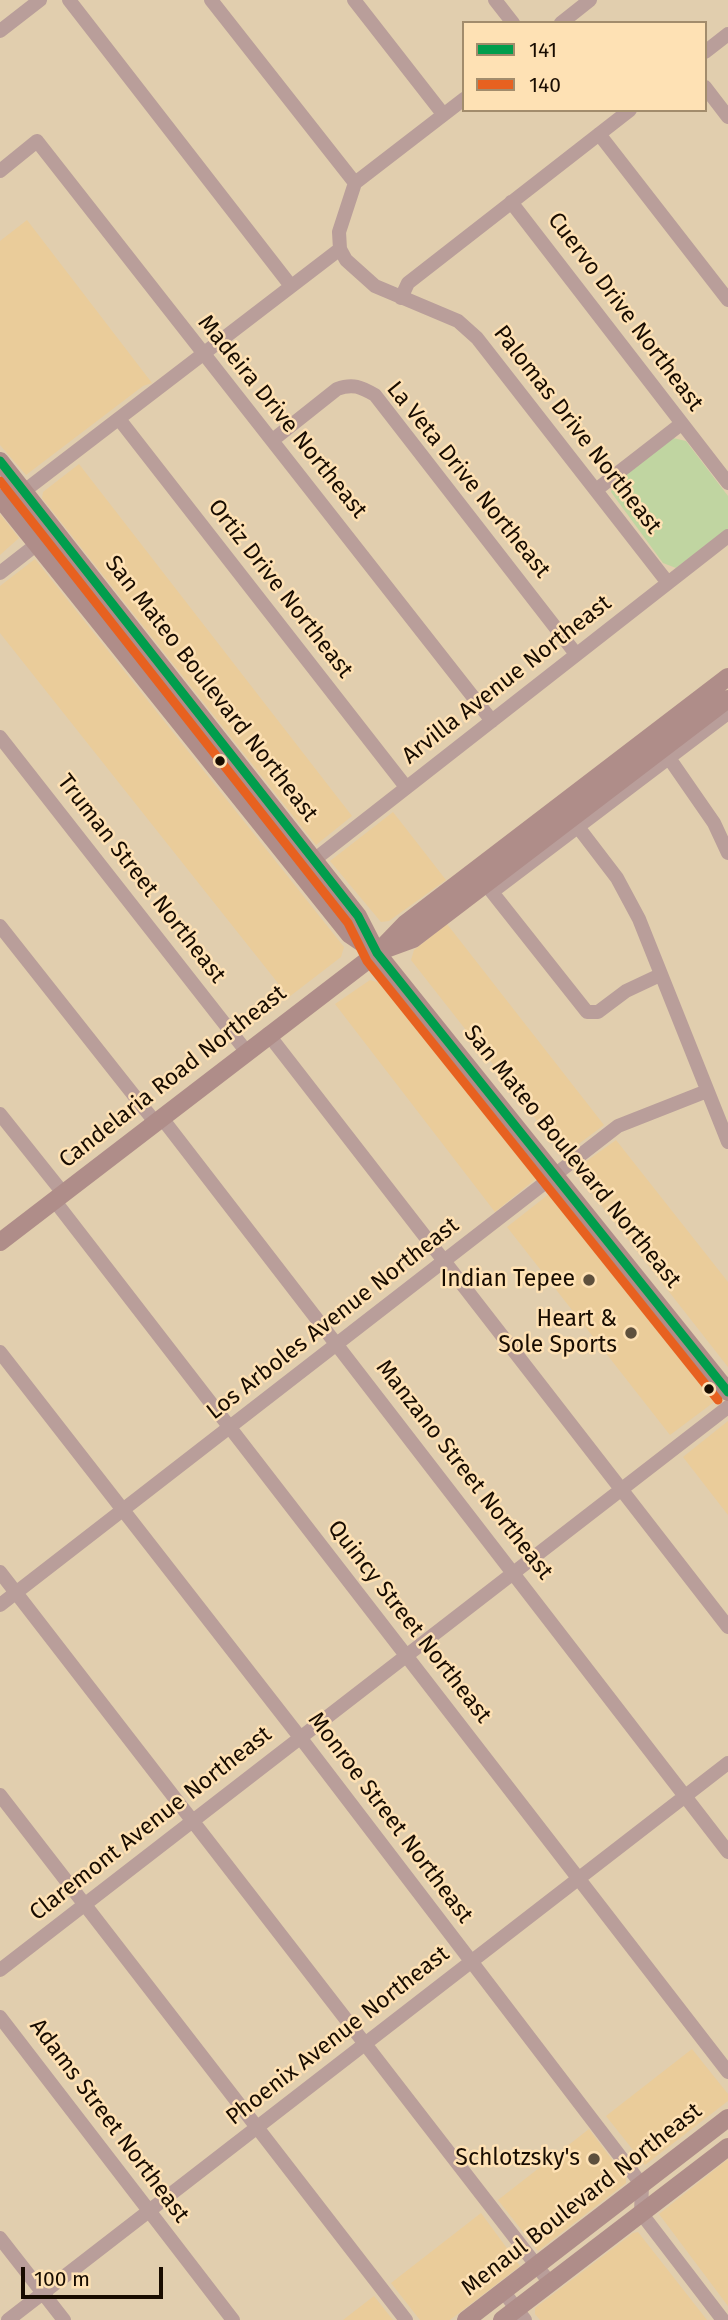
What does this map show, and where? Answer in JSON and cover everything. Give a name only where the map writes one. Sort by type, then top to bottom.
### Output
[{"type":"main road","name":"San Mateo Boulevard Northeast","points":[[0,461],[358,916],[377,953],[728,1392]]},
{"type":"main road","name":"San Mateo Boulevard Northeast","points":[[3,501],[349,934],[377,953]]},
{"type":"main road","name":"Candelaria Road Northeast","points":[[485,882],[728,677]]},
{"type":"main road","name":"Candelaria Road Northeast","points":[[0,1242],[377,953],[405,924],[485,882],[728,699]]},
{"type":"main road","points":[[232,789],[260,811],[296,856],[306,861],[314,860]]},
{"type":"main road","name":"Menaul Boulevard Northeast","points":[[466,2320],[728,2118]]},
{"type":"main road","name":"Menaul Boulevard Northeast","points":[[515,2316],[550,2284],[728,2147]]},
{"type":"street","points":[[0,31],[40,0]]},
{"type":"street","points":[[69,0],[291,286]]},
{"type":"street","points":[[211,0],[355,183]]},
{"type":"street","points":[[354,0],[443,114]]},
{"type":"street","points":[[495,0],[511,21]]},
{"type":"street","points":[[564,21],[590,0]]},
{"type":"street","points":[[707,50],[728,34]]},
{"type":"street","points":[[707,90],[728,117]]},
{"type":"street","points":[[3,501],[24,491],[340,249],[342,215],[355,183],[462,100]]},
{"type":"street","points":[[401,298],[408,283],[627,112]]},
{"type":"street","points":[[599,134],[728,300]]},
{"type":"street","name":"Madeira Drive Northeast","points":[[0,170],[37,141],[203,354],[274,439],[492,721]]},
{"type":"street","name":"Cuervo Drive Northeast","points":[[511,202],[728,483]]},
{"type":"street","name":"Palomas Drive Northeast","points":[[340,249],[360,274],[375,286],[458,321],[477,338],[668,583]]},
{"type":"street","name":"La Veta Drive Northeast","points":[[274,439],[337,389],[348,385],[360,387],[375,395],[576,654]]},
{"type":"street","name":"Ortiz Drive Northeast","points":[[119,419],[406,787]]},
{"type":"street","points":[[596,491],[681,424]]},
{"type":"street","points":[[0,573],[55,530]]},
{"type":"street","name":"Arvilla Avenue Northeast","points":[[314,860],[728,536]]},
{"type":"street","points":[[660,975],[626,991],[598,1012],[587,1012],[485,882],[578,827],[728,713]]},
{"type":"street","name":"Truman Street Northeast","points":[[0,737],[246,1051]]},
{"type":"street","points":[[668,758],[714,823],[728,853]]},
{"type":"street","points":[[578,827],[624,890],[728,1142]]},
{"type":"street","name":"Manzano Street Northeast","points":[[0,926],[338,1343],[728,1852]]},
{"type":"street","points":[[268,1034],[728,1627]]},
{"type":"street","name":"Los Arboles Avenue Northeast","points":[[0,1605],[618,1126],[707,1091]]},
{"type":"street","name":"Quincy Street Northeast","points":[[0,1114],[58,1197],[231,1428],[728,2072]]},
{"type":"street","name":"Monroe Street Northeast","points":[[0,1352],[300,1737],[642,2185]]},
{"type":"street","name":"Claremont Avenue Northeast","points":[[0,1970],[728,1407]]},
{"type":"street","points":[[0,1572],[550,2284]]},
{"type":"street","name":"Phoenix Avenue Northeast","points":[[8,2320],[728,1763]]},
{"type":"street","points":[[0,1795],[406,2320]]},
{"type":"street","name":"Adams Street Northeast","points":[[0,2017],[233,2320]]},
{"type":"street","points":[[642,2185],[641,2213],[723,2320]]},
{"type":"street","points":[[0,2238],[64,2320]]},
{"type":"street","points":[[503,2291],[515,2316]]},
{"type":"shaded area","points":[[27,220],[152,383],[143,386],[26,475],[0,445],[0,241]]},
{"type":"shaded area","points":[[79,464],[352,816],[316,845],[42,498],[43,492]]},
{"type":"shaded area","points":[[0,514],[19,538],[0,555]]},
{"type":"shaded area","points":[[35,559],[344,947],[341,957],[289,997],[0,633],[0,586]]},
{"type":"shaded area","points":[[393,812],[446,880],[389,921],[381,922],[330,861]]},
{"type":"shaded area","points":[[447,924],[604,1125],[564,1155],[411,960],[414,950]]},
{"type":"shaded area","points":[[370,980],[380,983],[538,1177],[495,1212],[335,1004]]},
{"type":"shaded area","points":[[616,1140],[728,1282],[728,1367],[576,1173],[577,1168]]},
{"type":"shaded area","points":[[549,1194],[714,1402],[670,1435],[507,1227]]},
{"type":"shaded area","points":[[728,1421],[728,1515],[683,1457]]},
{"type":"shaded area","points":[[692,2049],[728,2094],[728,2101],[645,2165],[606,2116]]},
{"type":"shaded area","points":[[589,2129],[626,2178],[626,2183],[538,2251],[498,2200]]},
{"type":"shaded area","points":[[728,2159],[728,2306],[659,2214]]},
{"type":"shaded area","points":[[481,2213],[520,2266],[450,2320],[420,2320],[391,2283]]},
{"type":"shaded area","points":[[638,2232],[707,2320],[540,2320],[535,2314],[535,2308],[633,2233]]},
{"type":"shaded area","points":[[374,2296],[393,2320],[343,2320]]},
{"type":"green space","points":[[673,438],[686,441],[728,496],[728,529],[676,568],[663,563],[611,492],[613,485]]},
{"type":"transit line","name":"141","points":[[0,461],[358,916],[377,953],[728,1392]]},
{"type":"transit line","name":"140","points":[[0,481],[348,923],[367,961],[718,1400]]},
{"type":"place","name":"Indian Tepee","points":[[589,1280]]},
{"type":"place","name":"Heart & Sole Sports","points":[[631,1333]]},
{"type":"place","name":"Schlotzsky's","points":[[594,2159]]}]
